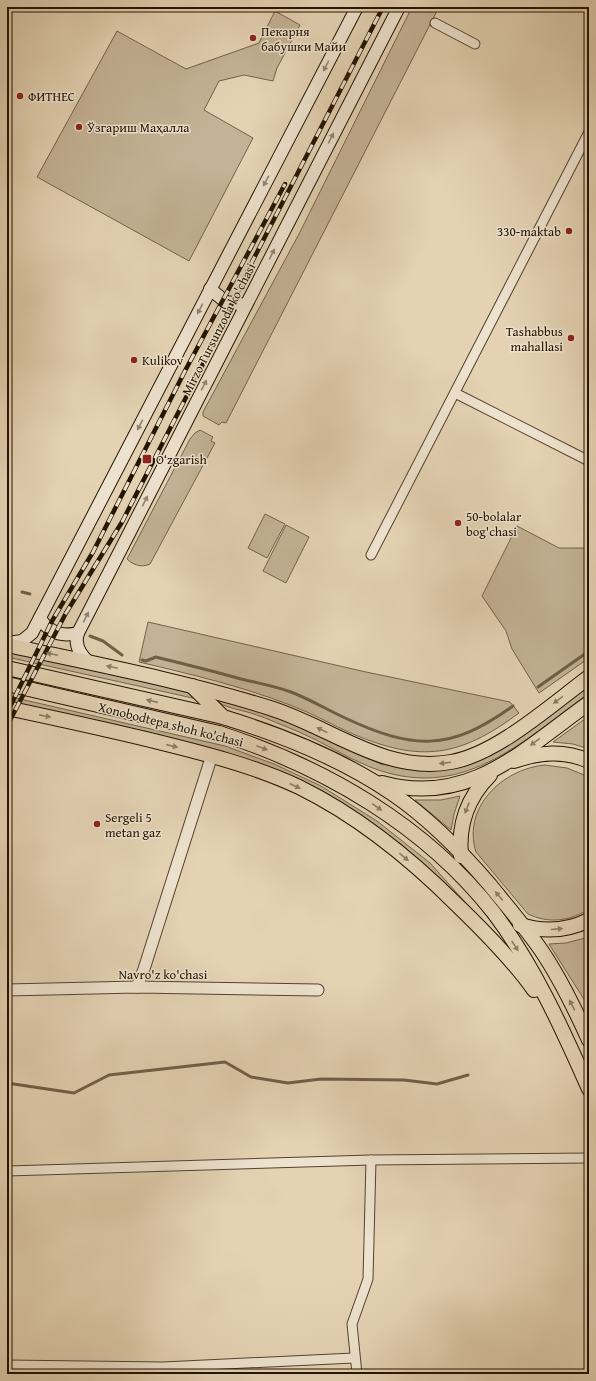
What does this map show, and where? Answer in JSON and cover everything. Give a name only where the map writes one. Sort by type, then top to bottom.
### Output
[{"type":"highway","points":[[7,644],[191,685],[272,708],[386,758],[404,762],[427,764],[449,762],[466,758],[492,747],[589,677]]},
{"type":"highway","name":"Xonobodtepa shoh ko'chasi","points":[[7,668],[223,717],[292,741],[365,776],[406,804],[460,850],[524,926],[561,984],[589,1040]]},
{"type":"highway","name":"Xonobodtepa shoh ko'chasi","points":[[7,684],[219,734],[298,763],[328,778],[378,808],[418,838],[464,880],[494,914],[540,987],[566,1037]]},
{"type":"highway","points":[[191,685],[223,717]]},
{"type":"highway","points":[[464,880],[460,850],[461,828],[470,801],[480,785],[499,767],[589,703]]},
{"type":"highway","points":[[7,708],[212,755],[255,769],[300,788],[336,807],[380,838],[441,888],[530,984],[566,1037],[589,1089]]},
{"type":"highway","points":[[365,776],[395,786],[434,789],[468,782],[499,767],[531,756],[550,753],[569,755],[589,761]]},
{"type":"highway","points":[[494,914],[524,926],[557,930],[589,920]]},
{"type":"main road","name":"Mirzo Tursunzoda ko'chasi","points":[[7,644],[19,642],[28,638],[40,618],[357,7]]},
{"type":"main road","name":"Mirzo Tursunzoda ko'chasi","points":[[78,633],[399,7]]},
{"type":"main road","points":[[210,289],[226,302],[246,305]]},
{"type":"main road","points":[[40,618],[47,628],[56,633],[67,635],[78,633],[76,640],[78,648],[81,654],[90,663]]},
{"type":"street","points":[[435,23],[475,44]]},
{"type":"street","points":[[371,555],[589,132]]},
{"type":"street","points":[[455,393],[589,461]]},
{"type":"street","points":[[137,987],[144,970],[212,755]]},
{"type":"street","name":"Navro'z ko'chasi","points":[[7,990],[137,987],[318,990]]},
{"type":"street","points":[[7,1171],[371,1160],[589,1158]]},
{"type":"street","points":[[357,1374],[354,1358],[352,1324],[368,1279],[371,1160]]},
{"type":"street","points":[[7,1365],[57,1370],[163,1367],[354,1358]]},
{"type":"shaded area","points":[[412,7],[439,7],[226,423],[222,422],[219,425],[203,416],[203,412],[299,234]]},
{"type":"shaded area","points":[[275,11],[300,25],[277,68],[273,81],[244,75],[219,81],[204,110],[253,138],[189,261],[37,177],[117,31],[186,69],[259,43]]},
{"type":"shaded area","points":[[200,430],[213,437],[211,441],[215,443],[150,564],[141,566],[132,563],[127,559],[190,439]]},
{"type":"shaded area","points":[[265,514],[285,524],[267,558],[248,548]]},
{"type":"shaded area","points":[[286,525],[309,537],[286,583],[263,571]]},
{"type":"shaded area","points":[[517,526],[559,548],[589,548],[589,658],[539,693],[512,649],[506,631],[482,596]]},
{"type":"shaded area","points":[[148,622],[366,672],[510,702],[519,713],[498,728],[478,739],[458,747],[439,751],[420,752],[399,749],[353,734],[314,715],[272,698],[234,686],[139,662]]},
{"type":"shaded area","points":[[7,650],[189,690],[197,699],[7,657]]},
{"type":"shaded area","points":[[589,683],[589,693],[514,748],[488,762],[462,773],[433,778],[403,776],[370,767],[299,732],[260,716],[223,705],[214,696],[267,713],[381,764],[422,770],[453,768]]},
{"type":"shaded area","points":[[7,696],[225,746],[274,764],[321,786],[377,821],[430,863],[500,941],[427,867],[272,769],[199,745],[7,702]]},
{"type":"shaded area","points":[[589,716],[589,749],[573,744],[553,742]]},
{"type":"shaded area","points":[[545,765],[567,768],[589,777],[589,909],[574,916],[559,920],[544,919],[528,914],[476,852],[473,836],[475,820],[480,806],[489,794],[514,774],[529,768]]},
{"type":"shaded area","points":[[460,796],[451,830],[415,800],[441,800]]},
{"type":"shaded area","points":[[589,937],[589,991],[587,1004],[549,944],[566,943]]},
{"type":"waterway","points":[[22,592],[30,594]]},
{"type":"waterway","points":[[90,636],[103,641],[122,655]]},
{"type":"waterway","points":[[538,687],[589,651]]},
{"type":"waterway","points":[[142,660],[146,661],[156,657],[279,688],[298,695],[368,728],[390,736],[411,740],[430,741],[450,738],[469,732],[490,721],[513,706]]},
{"type":"waterway","points":[[7,1083],[74,1093],[109,1075],[225,1062],[251,1077],[288,1083],[321,1079],[404,1080],[437,1084],[468,1075]]},
{"type":"railway","points":[[7,726],[66,613],[122,522],[196,378],[253,260],[383,7]]},
{"type":"railway","points":[[7,713],[52,621],[93,552],[186,369],[285,184]]},
{"type":"place","name":"Пекарня бабушки Майи","points":[[253,38]]},
{"type":"place","name":"ФИТНЕС","points":[[20,96]]},
{"type":"place","name":"Ўзгариш Маҳалла","points":[[79,127]]},
{"type":"place","name":"330-maktab","points":[[569,231]]},
{"type":"place","name":"Tashabbus mahallasi","points":[[571,338]]},
{"type":"place","name":"Kulikov","points":[[134,360]]},
{"type":"place","name":"O‘zgarish","points":[[147,459]]},
{"type":"place","name":"50-bolalar bog'chasi","points":[[458,523]]},
{"type":"place","name":"Sergeli 5 metan gaz","points":[[97,824]]}]
